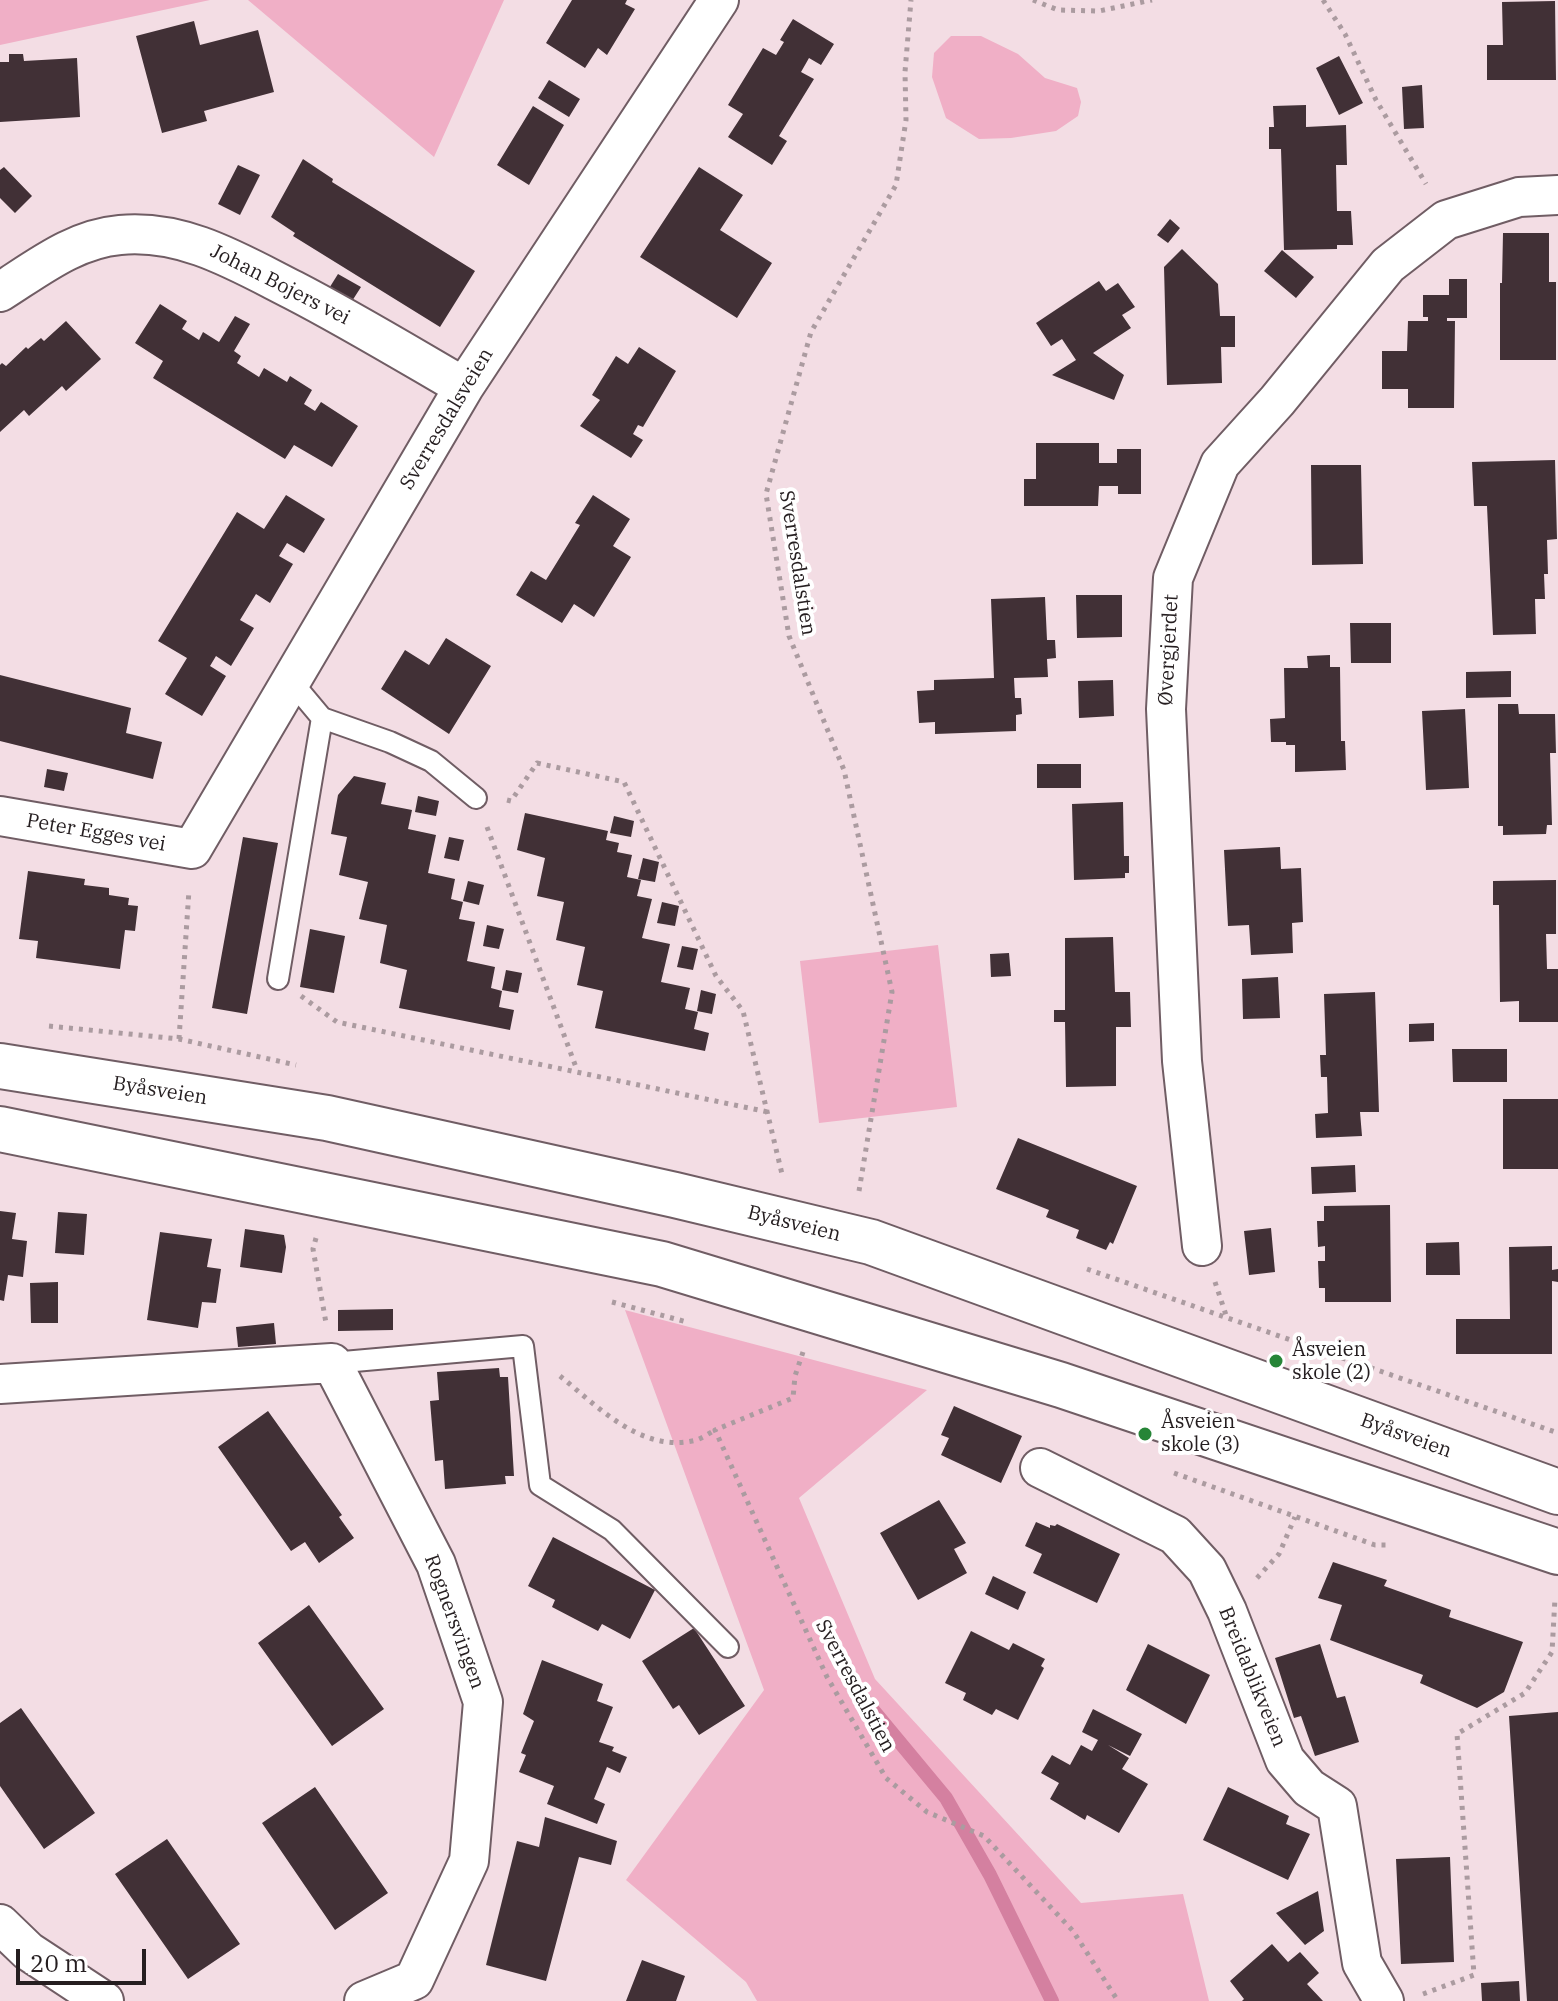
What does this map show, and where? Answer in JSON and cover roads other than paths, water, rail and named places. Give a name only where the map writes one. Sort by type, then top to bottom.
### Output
[{"type":"main road","name":"Byåsveien","points":[[0,1066],[327,1118],[871,1242],[1558,1492]]},
{"type":"main road","points":[[0,1129],[662,1264],[1061,1385],[1558,1552]]},
{"type":"street","name":"Sverresdalsveien","points":[[192,849],[464,387],[719,0]]},
{"type":"street","name":"Øvergjerdet","points":[[1202,1246],[1182,1061],[1166,709],[1173,578],[1220,464],[1277,401],[1388,265],[1446,220],[1519,197],[1558,195]]},
{"type":"street","name":"Johan Bojers vei","points":[[0,292],[68,248],[119,235],[167,236],[217,251],[355,322],[464,387]]},
{"type":"street","name":"Peter Egges vei","points":[[0,816],[192,849]]},
{"type":"street","points":[[0,1384],[332,1363]]},
{"type":"street","name":"Rognersvingen","points":[[332,1363],[436,1564],[483,1702],[469,1861],[423,1991],[364,2001]]},
{"type":"street","name":"Breidablikveien","points":[[1040,1468],[1175,1535],[1207,1570],[1227,1611],[1285,1760],[1309,1788],[1337,1806],[1362,1963],[1401,1998]]},
{"type":"street","points":[[0,1924],[28,1951],[104,2001]]},
{"type":"lane","points":[[291,681],[322,718],[390,742],[431,761],[476,798]]},
{"type":"lane","points":[[278,979],[322,718]]},
{"type":"lane","points":[[332,1363],[523,1346],[540,1485],[612,1530],[728,1647]]},
{"type":"waterway","points":[[863,1698],[946,1798],[990,1875],[1052,2001]]},
{"type":"place","name":"Åsveien skole (2)","points":[[1276,1361]]},
{"type":"place","name":"Åsveien skole (3)","points":[[1145,1434]]}]
